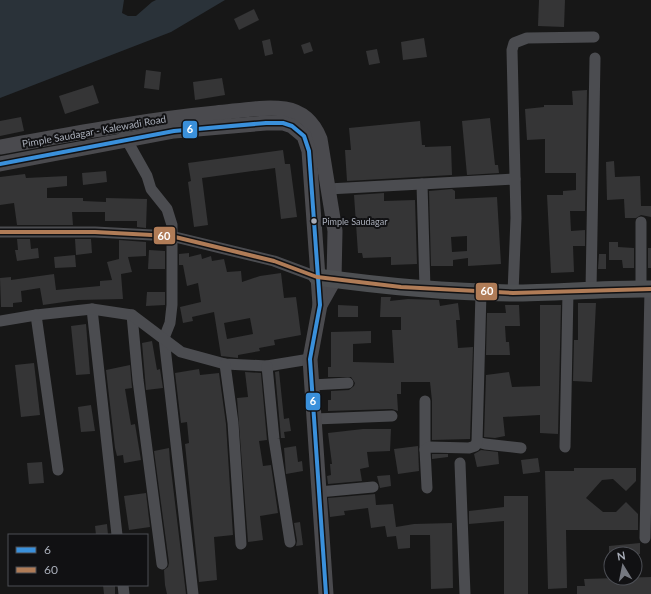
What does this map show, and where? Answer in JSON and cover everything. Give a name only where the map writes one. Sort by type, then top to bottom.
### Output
[{"type":"main road","name":"Pimple Saudagar - Kalewadi Road","points":[[0,147],[173,117],[235,111],[286,109],[306,119],[316,129],[322,149],[335,231],[334,280]]},
{"type":"main road","name":"Pimple Saudagar - Kalewadi Road","points":[[0,164],[126,141],[174,130],[283,123],[300,131],[304,136],[309,151],[316,277],[320,306]]},
{"type":"main road","points":[[316,277],[425,289],[481,292],[513,293],[648,288]]},
{"type":"main road","points":[[326,594],[310,359],[320,306],[334,280]]},
{"type":"street","points":[[513,293],[516,218],[512,50],[514,43],[527,38],[594,37]]},
{"type":"street","points":[[591,290],[595,58]]},
{"type":"street","points":[[121,126],[126,141],[147,176],[151,189],[167,209],[172,225],[171,311],[169,327],[164,338],[193,594]]},
{"type":"street","points":[[328,189],[515,179]]},
{"type":"street","points":[[422,184],[425,289]]},
{"type":"street","points":[[641,222],[648,288],[645,538]]},
{"type":"street","points":[[0,232],[95,232],[171,236],[268,259],[316,277]]},
{"type":"street","points":[[565,446],[568,290]]},
{"type":"street","points":[[425,450],[428,447],[469,448],[474,446],[477,442],[481,292]]},
{"type":"street","points":[[0,321],[36,315],[92,309],[132,315],[181,352],[225,364],[267,366],[310,359]]},
{"type":"street","points":[[92,309],[118,534]]},
{"type":"street","points":[[36,315],[58,470]]},
{"type":"street","points":[[132,315],[138,380],[162,564]]},
{"type":"street","points":[[225,364],[233,423],[241,544]]},
{"type":"street","points":[[267,366],[274,439],[290,542]]},
{"type":"street","points":[[312,385],[348,383]]},
{"type":"street","points":[[425,401],[427,488]]},
{"type":"street","points":[[315,419],[392,416]]},
{"type":"street","points":[[477,442],[521,448]]},
{"type":"street","points":[[460,463],[465,594]]},
{"type":"street","points":[[319,492],[372,487]]},
{"type":"shaded area","points":[[0,0],[124,0],[122,13],[128,16],[136,16],[156,0],[225,0],[171,32],[0,98]]},
{"type":"building","points":[[539,0],[565,0],[564,27],[538,26]]},
{"type":"building","points":[[254,9],[259,20],[239,30],[234,19]]},
{"type":"building","points":[[424,38],[427,57],[403,60],[401,42]]},
{"type":"building","points":[[270,39],[273,54],[265,56],[262,41]]},
{"type":"building","points":[[310,42],[313,51],[304,54],[301,45]]},
{"type":"building","points":[[377,49],[380,63],[369,65],[366,51]]},
{"type":"building","points":[[146,70],[161,72],[159,90],[144,88]]},
{"type":"building","points":[[222,78],[225,95],[195,100],[193,82]]},
{"type":"building","points":[[93,85],[99,103],[65,114],[59,96]]},
{"type":"building","points":[[587,90],[585,211],[570,211],[571,231],[585,230],[585,246],[573,246],[574,272],[551,273],[547,195],[563,195],[563,191],[576,190],[576,173],[545,173],[545,139],[527,140],[525,109],[544,107],[544,105],[573,105],[572,91]]},
{"type":"building","points":[[21,117],[24,131],[0,136],[0,121]]},
{"type":"building","points":[[490,118],[495,165],[498,165],[499,173],[467,175],[462,121]]},
{"type":"building","points":[[420,121],[422,145],[425,145],[425,147],[451,146],[452,175],[347,181],[345,150],[351,150],[349,128]]},
{"type":"building","points":[[283,150],[285,164],[290,164],[297,217],[281,219],[275,168],[202,178],[208,225],[194,227],[188,182],[191,181],[188,163]]},
{"type":"building","points":[[614,161],[615,177],[640,176],[641,206],[651,206],[651,217],[641,215],[636,218],[625,218],[624,199],[607,200],[606,162]]},
{"type":"building","points":[[106,171],[107,182],[83,185],[82,173]]},
{"type":"building","points":[[25,174],[26,178],[67,176],[67,186],[47,188],[47,198],[83,198],[83,201],[106,202],[106,198],[147,199],[146,228],[137,227],[137,221],[105,221],[105,212],[72,212],[73,225],[17,225],[14,203],[0,205],[0,177]]},
{"type":"building","points":[[452,189],[455,191],[455,199],[497,197],[501,264],[468,266],[468,258],[453,260],[453,266],[431,266],[429,191]],"holes":[[[467,236],[467,251],[452,252],[451,237]]]},
{"type":"building","points":[[384,193],[384,201],[415,200],[417,264],[391,265],[391,257],[363,258],[362,253],[358,253],[354,195]]},
{"type":"building","points":[[17,239],[30,239],[31,249],[38,248],[39,258],[17,261],[15,250],[18,250]]},
{"type":"building","points":[[75,239],[91,239],[92,253],[76,255]]},
{"type":"building","points":[[119,240],[146,242],[146,256],[128,257],[132,272],[121,274],[123,299],[78,300],[43,305],[40,288],[21,291],[22,302],[13,303],[13,307],[1,307],[0,278],[11,277],[11,280],[54,274],[56,290],[100,286],[100,281],[112,280],[107,262],[119,259]]},
{"type":"building","points":[[609,242],[618,242],[618,247],[634,248],[634,268],[623,268],[622,260],[609,260]]},
{"type":"building","points":[[648,248],[651,248],[651,268],[648,268]]},
{"type":"building","points":[[149,250],[165,251],[165,269],[148,269]]},
{"type":"building","points":[[189,253],[189,257],[201,254],[202,259],[211,256],[212,261],[224,259],[227,272],[241,271],[242,282],[260,276],[281,273],[284,298],[296,297],[301,335],[274,340],[275,345],[259,348],[260,351],[238,355],[238,358],[221,356],[214,312],[192,317],[193,321],[183,323],[180,307],[201,302],[198,283],[187,286],[183,265],[179,265],[179,254]],"holes":[[[250,318],[253,334],[227,339],[224,323]]]},
{"type":"building","points":[[599,254],[606,254],[606,269],[598,269]]},
{"type":"building","points":[[75,255],[76,267],[55,268],[54,257]]},
{"type":"building","points":[[147,292],[165,292],[165,305],[146,306]]},
{"type":"building","points":[[381,297],[391,297],[390,301],[408,299],[439,300],[440,306],[458,303],[460,320],[456,320],[458,348],[473,347],[470,439],[432,440],[432,401],[430,382],[401,382],[401,394],[397,394],[398,411],[392,409],[328,411],[328,400],[331,400],[331,391],[349,390],[355,383],[351,377],[328,377],[328,367],[331,367],[331,332],[371,331],[371,343],[353,344],[353,362],[394,363],[392,330],[401,330],[401,317],[380,317]]},
{"type":"building","points":[[578,303],[596,303],[592,382],[573,381],[574,340],[578,340]]},
{"type":"building","points":[[338,305],[358,306],[358,317],[338,317]]},
{"type":"building","points":[[505,305],[519,305],[520,326],[505,326],[506,342],[509,342],[510,355],[486,355],[487,313],[506,313]]},
{"type":"building","points":[[540,305],[561,305],[558,434],[540,433],[540,415],[503,417],[505,436],[495,438],[484,437],[486,375],[509,372],[512,387],[540,386]]},
{"type":"building","points":[[86,324],[90,374],[76,375],[71,326]]},
{"type":"building","points":[[152,341],[157,370],[160,369],[163,388],[146,390],[142,343]]},
{"type":"building","points":[[34,363],[40,415],[21,417],[15,365]]},
{"type":"building","points":[[130,365],[132,388],[125,389],[131,425],[135,424],[141,460],[124,463],[123,455],[117,456],[115,448],[106,370]]},
{"type":"building","points":[[199,369],[200,375],[219,373],[226,424],[233,535],[214,537],[217,580],[199,582],[185,444],[189,443],[187,422],[181,423],[175,373]]},
{"type":"building","points":[[279,371],[284,419],[289,418],[291,431],[284,432],[285,438],[281,438],[275,372]]},
{"type":"building","points":[[245,372],[261,373],[267,440],[259,441],[263,466],[271,465],[278,513],[260,516],[263,540],[248,542],[237,398],[248,397]]},
{"type":"building","points":[[91,405],[95,431],[81,432],[78,407]]},
{"type":"building","points":[[363,429],[391,429],[390,451],[367,452],[369,467],[360,469],[362,481],[328,484],[327,476],[331,475],[330,464],[332,464],[328,433]]},
{"type":"building","points":[[296,446],[298,462],[302,461],[303,471],[286,474],[284,448]]},
{"type":"building","points":[[418,446],[419,471],[398,474],[394,449]]},
{"type":"building","points":[[169,448],[186,594],[167,594],[165,585],[164,570],[168,567],[169,563],[154,451]]},
{"type":"building","points":[[481,450],[498,452],[499,464],[477,467],[474,454]]},
{"type":"building","points":[[432,454],[448,454],[448,457],[432,459]]},
{"type":"building","points":[[538,458],[540,472],[523,474],[521,460]]},
{"type":"building","points":[[42,462],[44,483],[29,484],[27,463]]},
{"type":"building","points":[[574,468],[636,468],[636,481],[626,491],[613,479],[602,480],[586,498],[603,512],[616,512],[626,502],[638,514],[638,530],[566,530],[567,588],[548,589],[545,471],[574,471]]},
{"type":"building","points":[[390,475],[391,486],[380,488],[377,476]]},
{"type":"building","points":[[146,493],[150,527],[129,530],[124,496]]},
{"type":"building","points":[[375,494],[376,505],[393,504],[396,527],[414,524],[452,523],[453,588],[431,589],[430,535],[410,535],[410,548],[398,549],[396,536],[387,537],[385,526],[371,528],[368,508],[344,511],[345,515],[330,517],[328,498]]},
{"type":"building","points":[[504,496],[528,496],[528,594],[504,594],[504,521],[469,524],[469,511],[504,507]]},
{"type":"building","points":[[300,522],[303,545],[296,546],[297,541],[294,523]]},
{"type":"building","points":[[107,524],[108,534],[96,534],[95,526]]},
{"type":"building","points":[[640,543],[640,546],[609,546]]},
{"type":"building","points":[[643,577],[651,577],[651,594],[577,594],[577,586],[585,586],[584,579],[603,578],[603,586],[643,586]]},
{"type":"building","points":[[103,586],[115,586],[115,594],[104,594]]},
{"type":"transit line","name":"6","points":[[0,164],[174,131],[266,123],[283,123],[292,126],[304,136],[309,151],[320,305],[310,359],[326,594]]},
{"type":"transit line","name":"60","points":[[0,232],[95,232],[171,236],[274,261],[317,277],[401,287],[513,293],[651,289]]},
{"type":"place","name":"Pimple Saudagar","points":[[314,221]]}]
